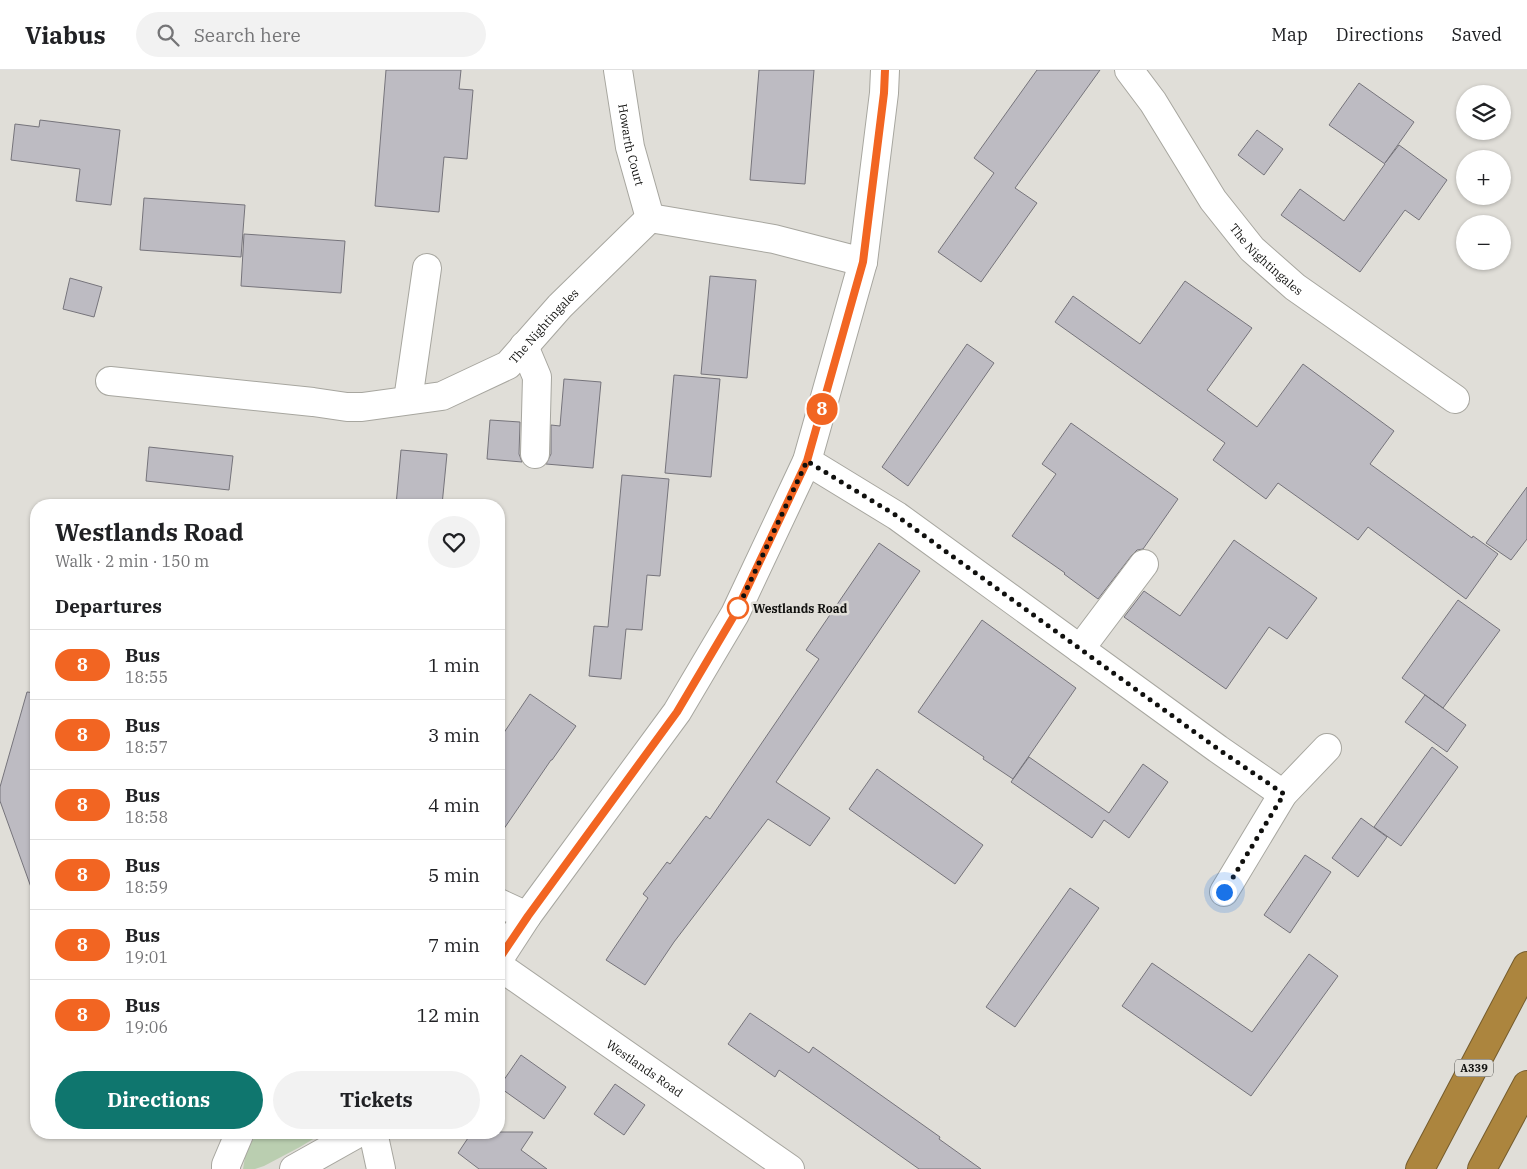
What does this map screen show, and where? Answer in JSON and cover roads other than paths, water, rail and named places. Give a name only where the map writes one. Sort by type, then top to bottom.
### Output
[{"type":"highway","name":"A339","points":[[1420,1169],[1527,966]]},
{"type":"highway","points":[[1482,1169],[1527,1085]]},
{"type":"street","name":"Howarth Court","points":[[618,70],[630,147],[650,218]]},
{"type":"street","points":[[505,950],[677,712],[735,614],[807,461],[863,262],[884,93],[885,70]]},
{"type":"street","name":"The Nightingales","points":[[1129,70],[1153,102],[1213,200],[1252,249],[1295,287],[1455,399]]},
{"type":"street","points":[[650,218],[774,240],[863,262]]},
{"type":"street","name":"The Nightingales","points":[[110,381],[362,407],[442,396],[508,365],[560,306],[650,218]]},
{"type":"street","points":[[408,400],[427,268]]},
{"type":"street","points":[[524,346],[537,377],[535,454]]},
{"type":"street","points":[[807,461],[897,516],[1218,749],[1284,794]]},
{"type":"street","points":[[1080,649],[1144,564]]},
{"type":"street","points":[[1224,892],[1284,794],[1327,748]]},
{"type":"street","points":[[505,906],[528,916]]},
{"type":"street","name":"Westlands Road","points":[[505,970],[790,1169]]},
{"type":"street","points":[[226,1169],[237,1139]]},
{"type":"street","points":[[294,1169],[348,1139]]},
{"type":"street","points":[[374,1139],[381,1169]]},
{"type":"place","name":"Westlands Road","points":[[738,608]]}]
